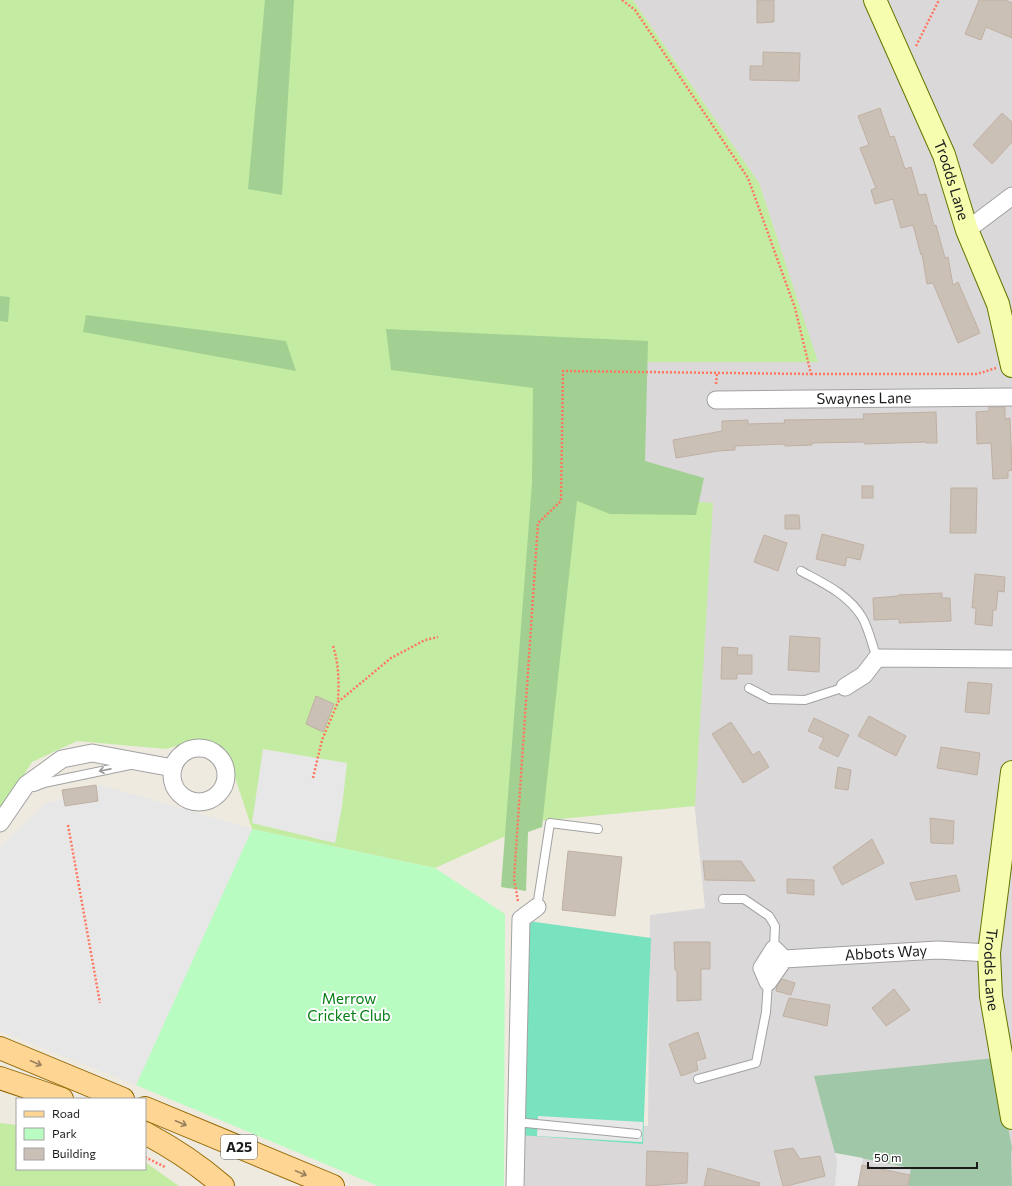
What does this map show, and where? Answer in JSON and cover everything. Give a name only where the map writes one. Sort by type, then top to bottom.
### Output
[{"type":"main road","points":[[0,1048],[121,1098]]},
{"type":"main road","points":[[0,1078],[59,1098]]},
{"type":"main road","name":"A25","points":[[146,1108],[333,1186]]},
{"type":"main road","name":"A25","points":[[146,1134],[200,1166],[223,1186]]},
{"type":"street","name":"Trodds Lane","points":[[875,0],[944,155],[967,230],[998,304],[1012,364]]},
{"type":"street","points":[[967,230],[1012,196]]},
{"type":"street","name":"Swaynes Lane","points":[[716,400],[1012,397]]},
{"type":"street","points":[[845,687],[864,675],[877,658],[1012,659]]},
{"type":"street","points":[[0,823],[26,785],[62,760],[92,753],[173,768]]},
{"type":"street","name":"Trodds Lane","points":[[1012,772],[988,953],[991,996],[1012,1118]]},
{"type":"street","points":[[515,1186],[522,919],[537,907]]},
{"type":"street","name":"Abbots Way","points":[[779,954],[938,950],[988,953]]},
{"type":"street","points":[[768,982],[779,954]]},
{"type":"lane","points":[[801,571],[832,588],[849,600],[862,618],[877,658]]},
{"type":"lane","points":[[749,688],[770,699],[805,700],[845,687]]},
{"type":"lane","points":[[537,907],[550,823],[598,829]]},
{"type":"lane","points":[[723,899],[744,899],[768,916],[775,926],[779,954]]},
{"type":"lane","points":[[698,1079],[756,1063],[766,1012],[768,982]]},
{"type":"lane","points":[[516,1122],[637,1134]]},
{"type":"path","points":[[622,0],[635,10],[748,178],[795,308],[811,374]]},
{"type":"path","points":[[900,55],[915,48],[939,0]]},
{"type":"path","points":[[522,919],[514,879],[538,523],[561,501],[563,371],[811,374],[977,374],[1012,364]]},
{"type":"path","points":[[338,702],[391,658],[425,640],[438,637]]},
{"type":"path","points":[[314,778],[322,740],[338,702],[339,680],[336,655],[333,646]]},
{"type":"path","points":[[68,825],[100,1003]]},
{"type":"shaded area","points":[[633,0],[1012,0],[1012,1186],[524,1186],[523,1126],[648,1126],[650,915],[705,908],[694,800],[601,495],[545,362],[817,362],[759,183]]},
{"type":"shaded area","points":[[263,749],[347,763],[342,807],[335,843],[252,823]]},
{"type":"shaded area","points":[[101,785],[252,829],[136,1085],[0,1031],[0,847],[45,804]]},
{"type":"shaded area","points":[[538,1116],[643,1122],[642,1142],[537,1136]]},
{"type":"shaded area","points":[[835,1153],[863,1158],[858,1186],[835,1186],[837,1161]]},
{"type":"green space","points":[[0,0],[633,0],[759,183],[818,362],[546,362],[601,495],[713,503],[695,806],[539,821],[435,868],[252,829],[226,750],[197,740],[166,749],[77,741],[32,762],[0,812]]},
{"type":"green space","points":[[265,0],[294,0],[282,195],[248,189]]},
{"type":"green space","points":[[0,296],[10,297],[8,322],[0,321]]},
{"type":"green space","points":[[86,315],[286,341],[296,371],[83,332]]},
{"type":"green space","points":[[386,329],[648,341],[645,461],[704,478],[696,515],[610,514],[577,501],[542,827],[528,832],[526,891],[501,887],[532,483],[533,388],[391,370]]},
{"type":"green space","name":"Merrow Cricket Club","points":[[252,829],[435,868],[505,914],[504,1186],[378,1186],[136,1085]]},
{"type":"green space","points":[[528,921],[651,938],[643,1144],[519,1135]]},
{"type":"green space","points":[[995,1058],[1012,1148],[1012,1186],[908,1186],[911,1168],[835,1153],[814,1076]]},
{"type":"green space","points":[[0,1123],[16,1125],[16,1170],[146,1170],[146,1163],[179,1186],[0,1186]]},
{"type":"building","points":[[757,0],[774,0],[774,22],[757,23]]},
{"type":"building","points":[[979,0],[1005,0],[1012,3],[1012,38],[986,27],[981,40],[965,34]]},
{"type":"building","points":[[763,52],[800,53],[799,81],[750,80],[750,66],[763,66]]},
{"type":"building","points":[[880,108],[890,137],[894,136],[905,169],[911,167],[919,195],[926,194],[934,226],[936,225],[945,258],[948,257],[953,285],[958,282],[980,333],[958,343],[933,283],[927,284],[922,254],[921,255],[913,225],[901,228],[893,199],[875,204],[871,190],[876,188],[860,148],[869,145],[858,116]]},
{"type":"building","points":[[1002,113],[1012,122],[1012,142],[992,164],[973,145]]},
{"type":"building","points":[[989,407],[1005,407],[1005,419],[1010,418],[1012,470],[1008,471],[1008,478],[993,479],[991,443],[977,444],[976,412],[989,411]]},
{"type":"building","points":[[936,412],[937,443],[865,444],[864,442],[812,443],[812,445],[785,446],[785,444],[735,446],[735,450],[718,451],[676,458],[673,440],[722,431],[722,421],[748,420],[748,424],[785,423],[784,420],[864,419],[863,414]]},
{"type":"building","points":[[862,486],[873,486],[873,498],[862,498]]},
{"type":"building","points":[[951,488],[977,488],[976,533],[950,533]]},
{"type":"building","points":[[785,515],[799,515],[800,529],[785,529]]},
{"type":"building","points":[[822,534],[864,545],[860,560],[847,557],[845,566],[816,559]]},
{"type":"building","points":[[764,535],[787,543],[778,571],[754,562]]},
{"type":"building","points":[[975,574],[1005,577],[1004,592],[998,591],[996,610],[993,610],[992,626],[975,624],[976,608],[972,608]]},
{"type":"building","points":[[942,593],[942,598],[950,598],[951,621],[899,623],[899,619],[874,620],[873,598]]},
{"type":"building","points":[[790,636],[820,638],[819,672],[788,670]]},
{"type":"building","points":[[722,647],[738,648],[737,655],[752,655],[752,674],[737,674],[737,679],[721,679]]},
{"type":"building","points":[[968,682],[992,684],[989,714],[965,712]]},
{"type":"building","points":[[316,696],[334,704],[323,732],[306,724]]},
{"type":"building","points":[[869,716],[906,736],[896,756],[858,736]]},
{"type":"building","points":[[814,718],[849,735],[838,757],[819,748],[824,738],[808,731]]},
{"type":"building","points":[[731,722],[753,755],[759,751],[769,767],[743,783],[712,734]]},
{"type":"building","points":[[941,747],[980,753],[977,775],[937,768]]},
{"type":"building","points":[[838,767],[851,770],[848,790],[835,788]]},
{"type":"building","points":[[96,785],[98,801],[65,806],[62,790]]},
{"type":"building","points":[[930,818],[954,821],[953,844],[931,843]]},
{"type":"building","points":[[872,839],[884,863],[842,885],[833,867]]},
{"type":"building","points":[[568,851],[622,857],[615,916],[562,910]]},
{"type":"building","points":[[703,861],[741,861],[755,881],[705,880]]},
{"type":"building","points":[[956,875],[960,891],[916,900],[910,883]]},
{"type":"building","points":[[787,879],[814,880],[814,895],[787,893]]},
{"type":"building","points":[[674,942],[710,942],[710,969],[701,969],[701,1000],[677,1001],[677,970],[675,970]]},
{"type":"building","points":[[782,979],[795,983],[791,995],[776,991],[777,986]]},
{"type":"building","points":[[894,989],[910,1010],[886,1026],[872,1008]]},
{"type":"building","points":[[789,998],[830,1005],[827,1026],[783,1016]]},
{"type":"building","points":[[698,1032],[706,1058],[696,1061],[698,1070],[681,1076],[669,1044]]},
{"type":"building","points":[[793,1148],[800,1159],[820,1156],[825,1176],[783,1186],[774,1151]]},
{"type":"building","points":[[647,1151],[688,1153],[687,1183],[646,1186]]},
{"type":"building","points":[[862,1165],[910,1175],[908,1186],[858,1186]]},
{"type":"building","points":[[708,1168],[760,1183],[759,1186],[704,1186]]}]
